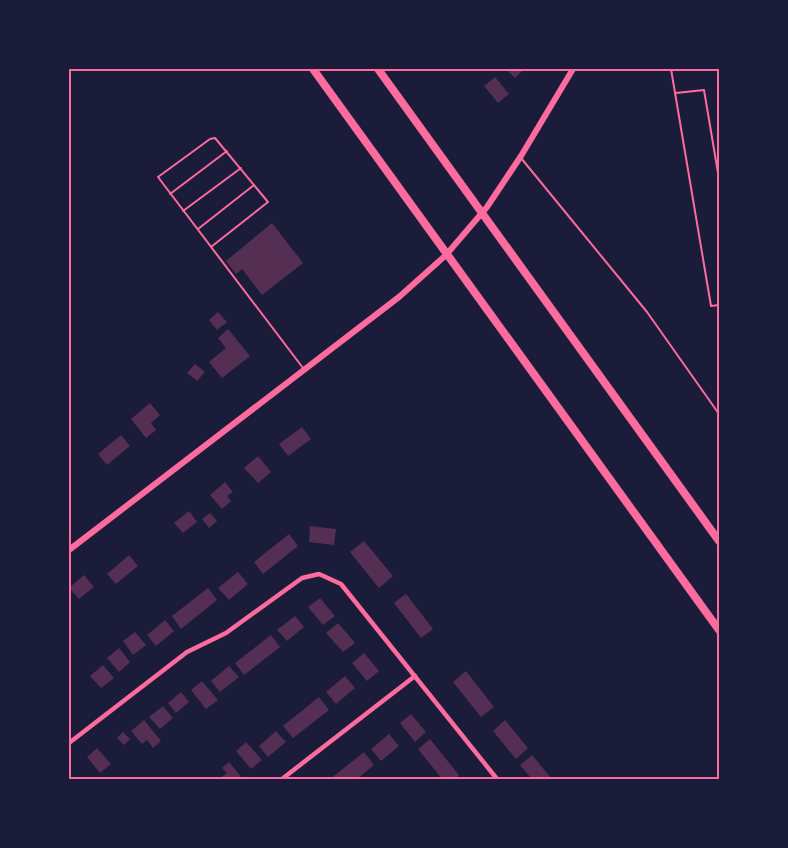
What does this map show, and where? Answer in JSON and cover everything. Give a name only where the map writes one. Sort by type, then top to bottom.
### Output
[{"type":"highway","points":[[313,69],[719,630]]},
{"type":"highway","points":[[378,69],[719,541]]},
{"type":"street","points":[[69,550],[423,276],[467,232],[505,182],[573,69]]},
{"type":"street","points":[[69,743],[187,652],[226,633],[302,578],[319,574],[341,584],[496,779]]},
{"type":"street","points":[[282,779],[415,676]]},
{"type":"lane","points":[[671,69],[711,306],[719,305]]},
{"type":"lane","points":[[676,93],[704,90],[719,179]]},
{"type":"lane","points":[[212,247],[268,202],[215,138],[210,139],[158,177],[304,370]]},
{"type":"lane","points":[[170,194],[227,151]]},
{"type":"lane","points":[[520,158],[647,312],[719,414]]},
{"type":"lane","points":[[183,210],[241,168]]},
{"type":"lane","points":[[198,228],[254,185]]},
{"type":"building","points":[[506,69],[524,69],[515,78]]},
{"type":"building","points":[[495,77],[509,94],[498,103],[484,86]]},
{"type":"building","points":[[272,223],[303,263],[262,295],[242,269],[236,274],[226,261]]},
{"type":"building","points":[[218,312],[227,322],[217,330],[209,320]]},
{"type":"building","points":[[228,329],[250,356],[222,378],[209,362],[226,348],[218,338]]},
{"type":"building","points":[[195,364],[205,372],[197,381],[187,373]]},
{"type":"building","points":[[150,403],[160,415],[151,423],[156,430],[146,438],[131,419]]},
{"type":"building","points":[[302,427],[311,439],[288,456],[279,444]]},
{"type":"building","points":[[121,435],[130,446],[107,465],[98,454]]},
{"type":"building","points":[[258,456],[271,472],[258,483],[244,468]]},
{"type":"building","points":[[225,482],[233,492],[227,496],[231,501],[222,509],[210,495]]},
{"type":"building","points":[[189,511],[197,522],[183,533],[174,523]]},
{"type":"building","points":[[210,513],[217,521],[209,528],[202,519]]},
{"type":"building","points":[[310,526],[336,529],[334,545],[309,542]]},
{"type":"building","points":[[289,534],[298,546],[263,574],[254,562]]},
{"type":"building","points":[[364,541],[393,576],[379,588],[350,552]]},
{"type":"building","points":[[129,555],[138,566],[116,584],[107,574]]},
{"type":"building","points":[[238,572],[248,584],[229,600],[218,588]]},
{"type":"building","points":[[84,575],[94,587],[79,599],[69,588]]},
{"type":"building","points":[[208,588],[217,600],[181,629],[172,616]]},
{"type":"building","points":[[406,594],[433,629],[421,638],[394,603]]},
{"type":"building","points":[[320,598],[335,616],[323,625],[308,607]]},
{"type":"building","points":[[295,616],[304,627],[287,641],[277,630]]},
{"type":"building","points":[[165,620],[174,631],[156,646],[147,635]]},
{"type":"building","points":[[338,623],[355,643],[343,652],[326,633]]},
{"type":"building","points":[[135,632],[146,645],[133,655],[123,641]]},
{"type":"building","points":[[271,635],[280,647],[244,675],[235,663]]},
{"type":"building","points":[[119,648],[130,662],[119,672],[107,658]]},
{"type":"building","points":[[364,653],[379,671],[367,681],[352,663]]},
{"type":"building","points":[[103,665],[114,678],[101,688],[90,676]]},
{"type":"building","points":[[229,666],[239,677],[220,692],[211,681]]},
{"type":"building","points":[[466,671],[494,707],[481,717],[453,682]]},
{"type":"building","points":[[345,676],[355,688],[336,704],[326,692]]},
{"type":"building","points":[[202,681],[218,700],[206,709],[191,690]]},
{"type":"building","points":[[181,692],[189,702],[176,713],[168,703]]},
{"type":"building","points":[[319,697],[329,710],[293,738],[283,726]]},
{"type":"building","points":[[163,706],[173,718],[160,729],[149,717]]},
{"type":"building","points":[[411,714],[426,732],[415,742],[400,723]]},
{"type":"building","points":[[144,720],[161,741],[153,748],[147,740],[142,744],[131,731]]},
{"type":"building","points":[[505,720],[528,748],[516,759],[493,731]]},
{"type":"building","points":[[276,731],[286,742],[268,757],[259,746]]},
{"type":"building","points":[[123,732],[130,739],[124,745],[117,738]]},
{"type":"building","points":[[389,734],[399,746],[381,761],[371,749]]},
{"type":"building","points":[[430,739],[459,775],[455,779],[442,779],[418,749]]},
{"type":"building","points":[[246,742],[262,760],[251,769],[236,751]]},
{"type":"building","points":[[97,748],[111,764],[100,773],[87,757]]},
{"type":"building","points":[[364,752],[374,765],[357,779],[330,779]]},
{"type":"building","points":[[532,755],[550,779],[532,779],[520,765]]},
{"type":"building","points":[[229,762],[241,779],[219,779],[227,773],[222,768]]}]
